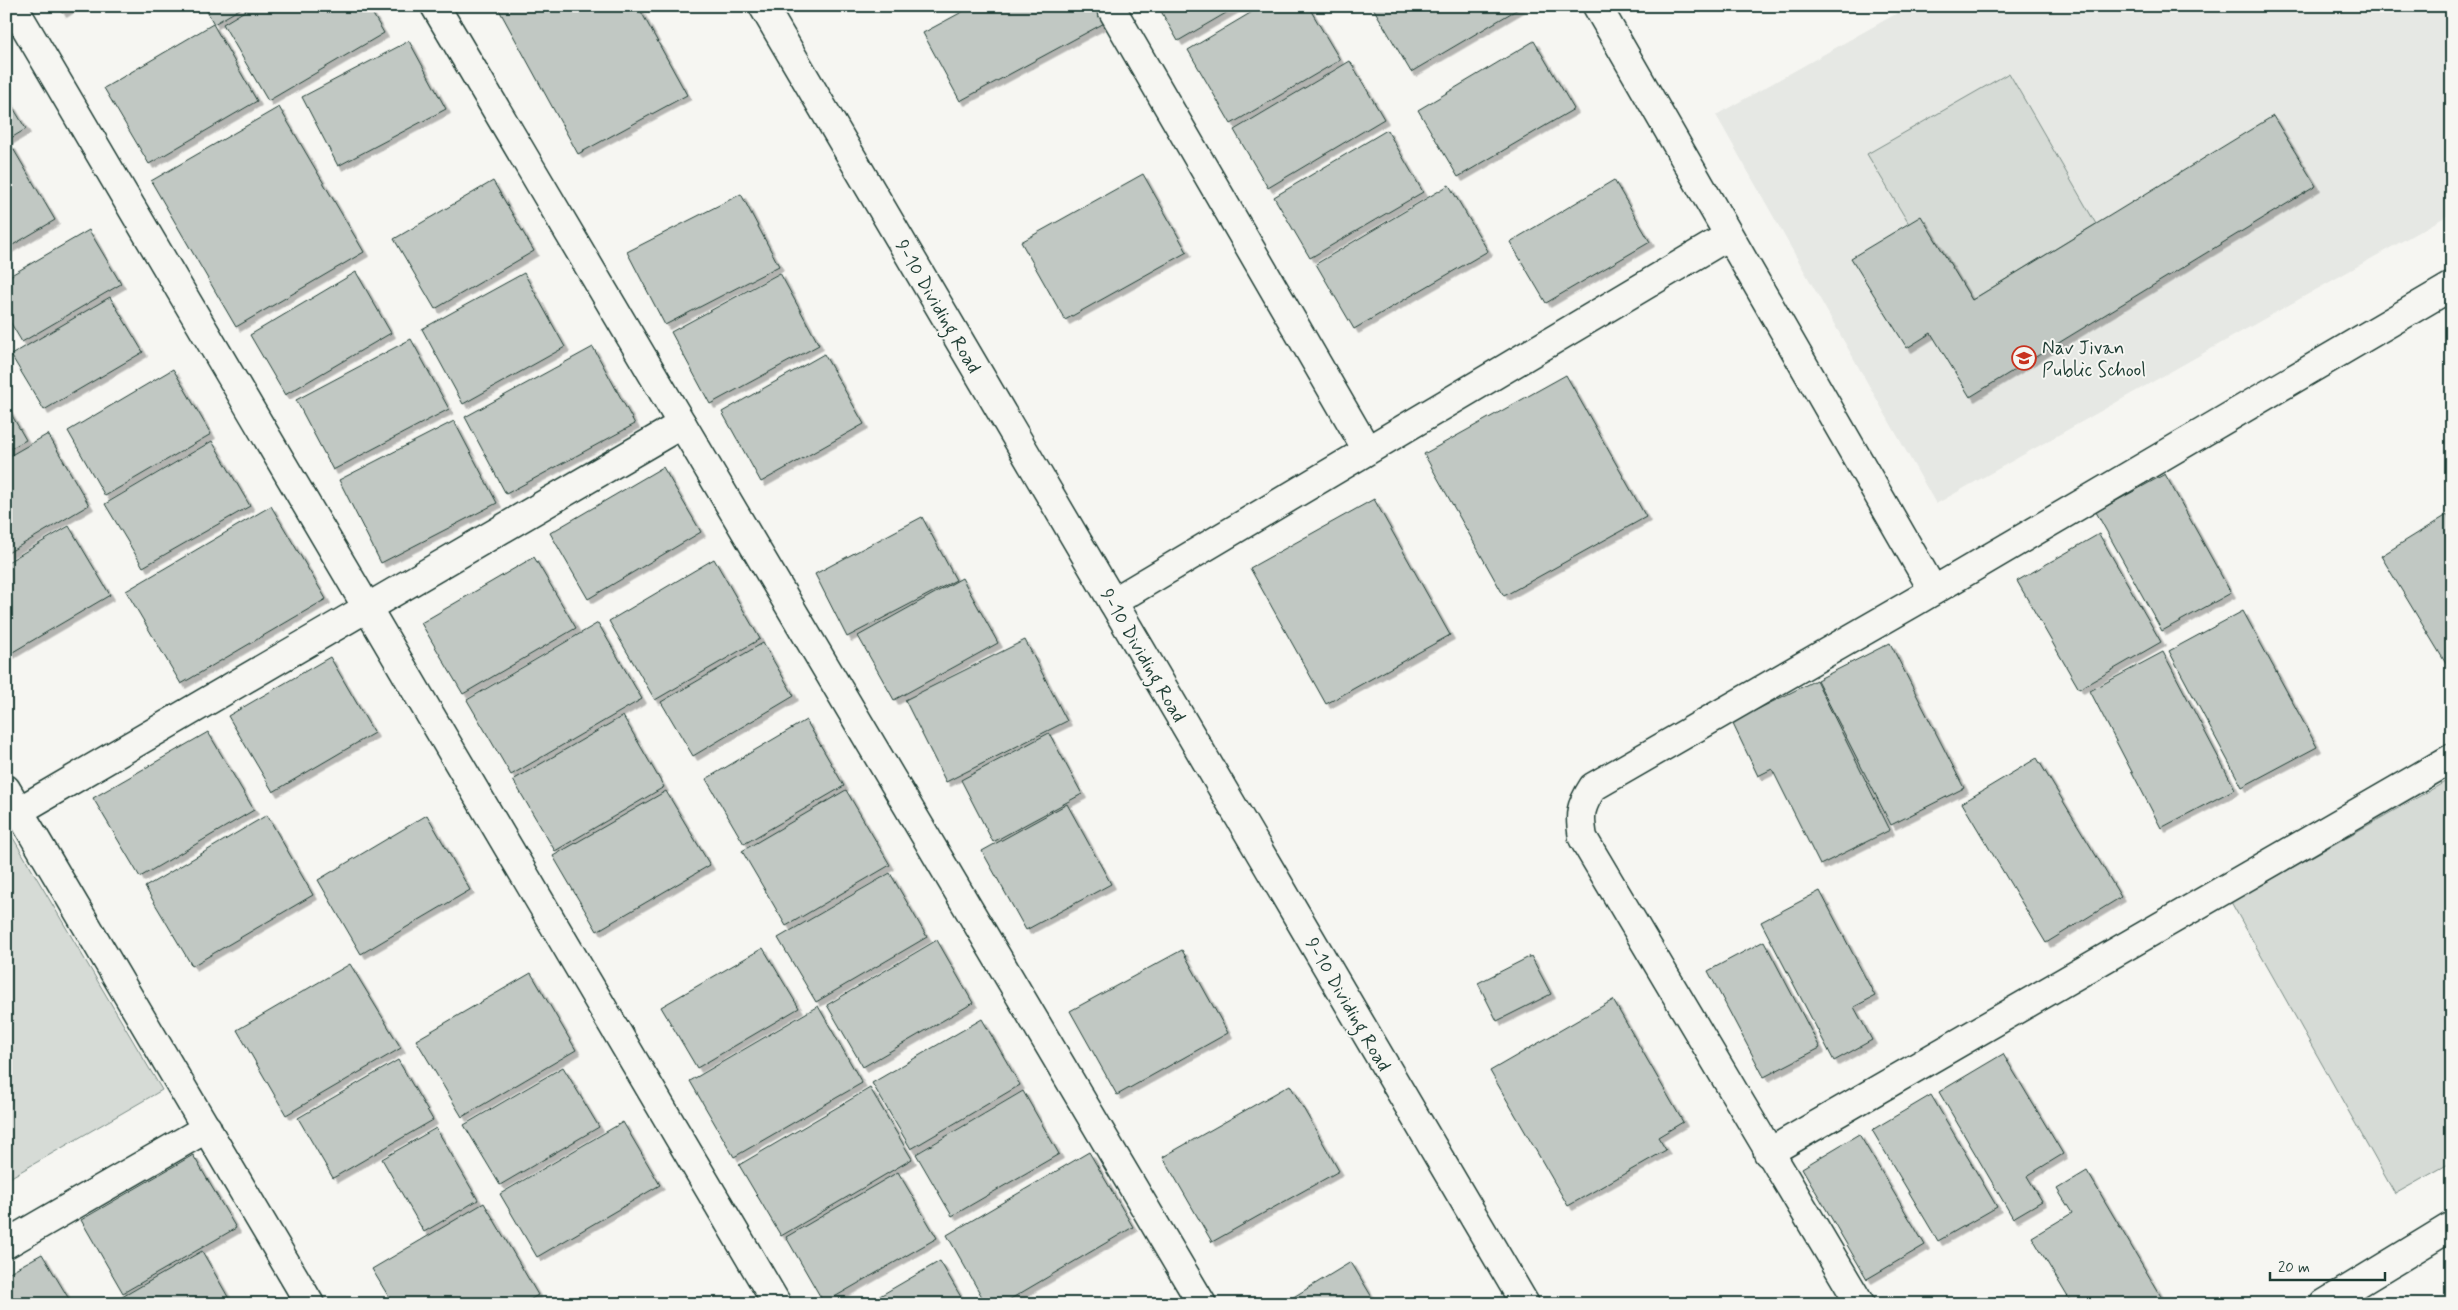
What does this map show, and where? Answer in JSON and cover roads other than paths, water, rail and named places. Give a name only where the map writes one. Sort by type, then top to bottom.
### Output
[{"type":"street","points":[[13,6],[777,1304]]},
{"type":"street","points":[[435,6],[1202,1304]]},
{"type":"street","name":"9-10 Dividing Road","points":[[763,6],[1525,1304]]},
{"type":"street","points":[[1110,6],[1367,450]]},
{"type":"street","points":[[1597,6],[1933,590]]},
{"type":"street","points":[[1113,602],[1728,236]]},
{"type":"street","points":[[1860,1304],[1768,1153],[1582,838],[1579,818],[1583,802],[1593,787],[2452,286]]},
{"type":"street","points":[[310,1304],[13,800],[367,608],[682,424]]},
{"type":"street","points":[[1768,1153],[2452,758]]},
{"type":"street","points":[[6,1244],[206,1128]]},
{"type":"street","points":[[2324,1304],[2452,1226]]},
{"type":"place","name":"Nav Jivan Public School","points":[[2024,358]]}]
